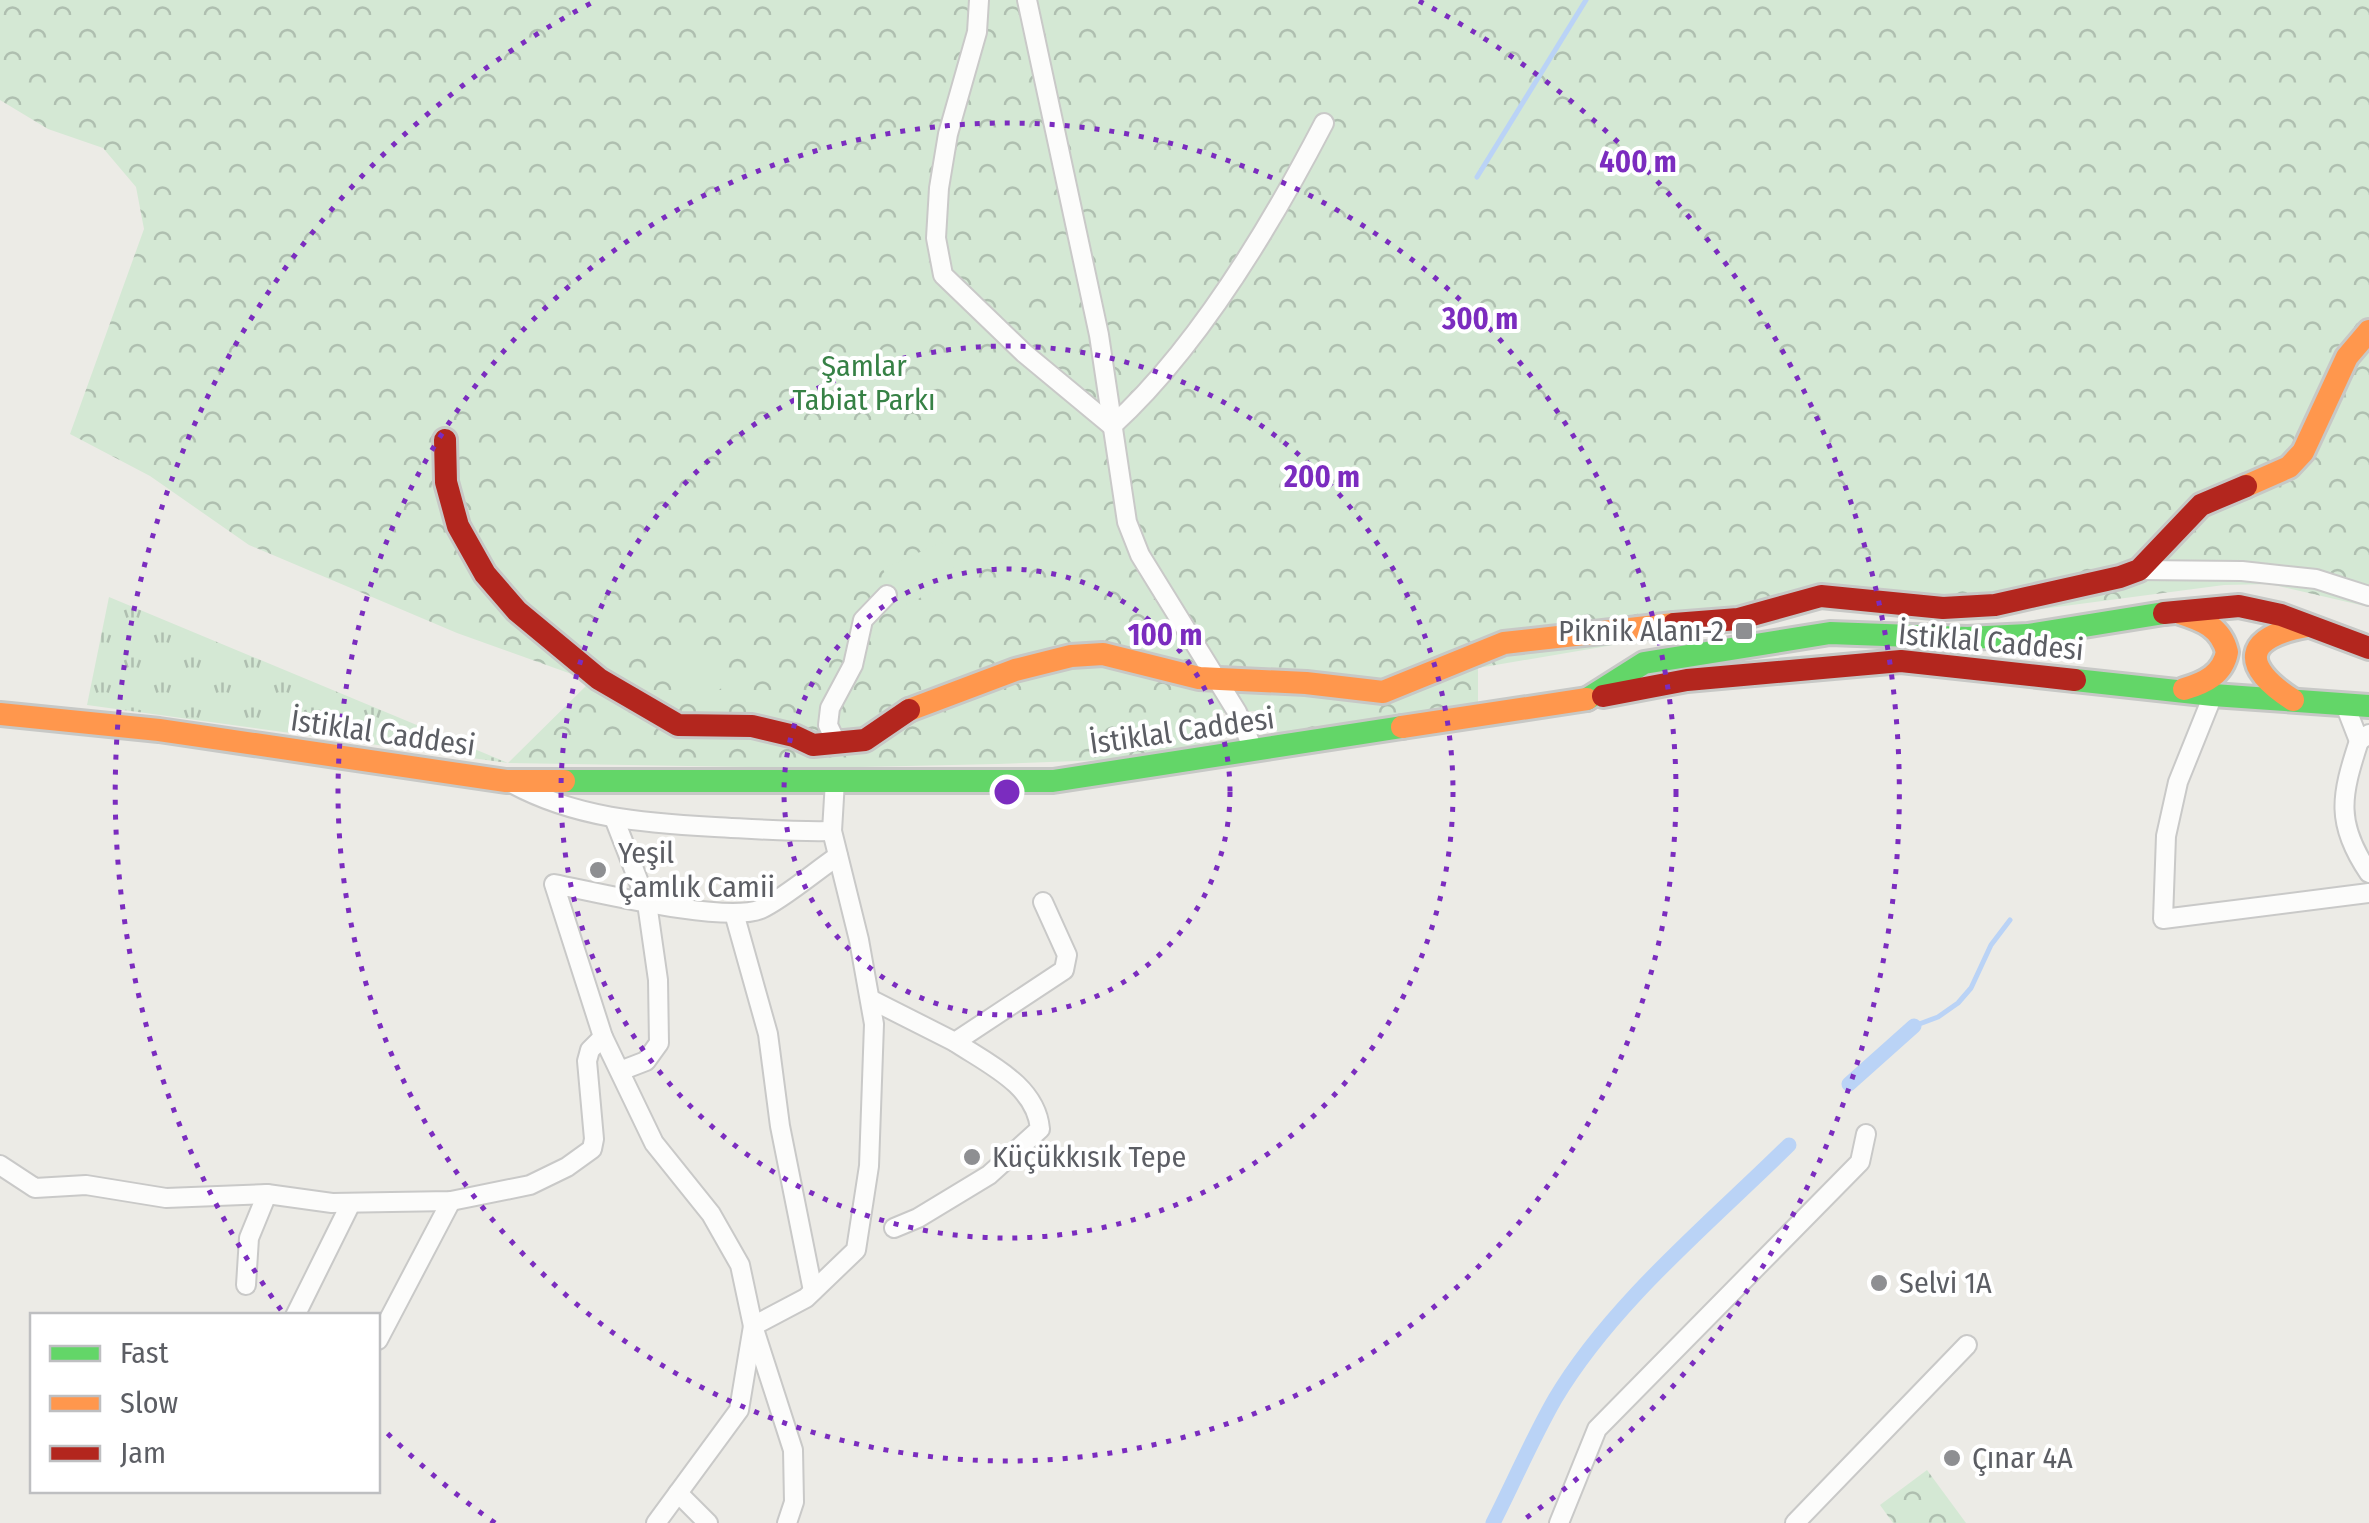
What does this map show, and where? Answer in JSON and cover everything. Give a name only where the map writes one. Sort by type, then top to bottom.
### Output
[{"type":"main road","points":[[445,440],[446,482],[458,526],[485,574],[517,611],[600,679],[678,725],[752,726],[813,745],[838,744],[865,740],[902,713],[1015,670],[1071,656],[1102,654],[1182,676],[1383,692],[1504,643],[1738,619],[1821,596],[1944,608],[1995,606],[2139,570],[2202,505],[2289,466],[2302,452],[2347,358],[2369,332]]},
{"type":"main road","name":"İstiklal Caddesi","points":[[1587,699],[1644,663],[1830,633],[1968,638],[2028,635],[2238,606],[2282,615],[2369,648]]},
{"type":"main road","points":[[2173,691],[2214,680],[2224,668],[2227,656],[2222,638],[2204,621],[2178,612]]},
{"type":"main road","points":[[2297,702],[2274,690],[2257,674],[2251,658],[2255,645],[2268,635],[2308,626]]},
{"type":"main road","name":"İstiklal Caddesi","points":[[0,714],[159,730],[506,780],[1053,781],[1587,699],[1687,680],[1820,665],[1901,662],[2357,706]]},
{"type":"street","points":[[979,0],[977,32],[948,134],[939,188],[936,238],[943,274],[1024,353],[1112,426]]},
{"type":"street","points":[[1027,0],[1099,334],[1126,522],[1140,555],[1237,712],[1254,752]]},
{"type":"street","points":[[1112,426],[1147,394],[1190,339],[1296,177],[1324,123]]},
{"type":"street","points":[[2139,570],[2242,571],[2316,579],[2369,596]]},
{"type":"street","points":[[838,744],[828,725],[830,708],[853,666],[863,620],[888,595]]},
{"type":"street","points":[[2213,695],[2178,782],[2166,836],[2163,919],[2369,894]]},
{"type":"street","points":[[2357,706],[2364,737],[2350,768],[2344,816],[2346,834],[2369,873]]},
{"type":"street","points":[[506,780],[544,801],[614,818],[781,832],[832,832]]},
{"type":"street","points":[[753,1326],[813,1292],[856,1250],[869,1166],[874,1024],[832,832],[835,781]]},
{"type":"street","points":[[614,818],[647,903],[658,980],[659,1043],[646,1061],[620,1071]]},
{"type":"street","points":[[801,1523],[794,1502],[793,1450],[753,1326],[740,1265],[711,1214],[654,1143],[603,1037],[554,884],[647,903],[734,913],[761,909],[838,856]]},
{"type":"street","points":[[954,1042],[1044,987],[1064,970],[1068,956],[1044,902]]},
{"type":"street","points":[[734,913],[768,1034],[780,1126],[813,1292]]},
{"type":"street","points":[[870,999],[954,1042],[1019,1086],[1038,1110],[1040,1128],[989,1175],[894,1228]]},
{"type":"street","points":[[0,1165],[35,1188],[86,1184],[166,1198],[267,1194],[332,1203],[451,1202],[530,1185],[567,1167],[592,1149],[588,1061],[590,1050],[603,1037]]},
{"type":"street","points":[[1558,1523],[1597,1429],[1860,1162],[1866,1134]]},
{"type":"street","points":[[246,1285],[249,1238],[267,1194]]},
{"type":"street","points":[[380,1336],[451,1202]]},
{"type":"street","points":[[297,1313],[351,1203]]},
{"type":"street","points":[[656,1523],[738,1410],[753,1326]]},
{"type":"street","points":[[1806,1519],[1967,1345]]},
{"type":"street","points":[[678,1493],[708,1523]]},
{"type":"street","points":[[787,1523],[794,1502]]},
{"type":"green space","name":"Şamlar Tabiat Parkı","points":[[0,0],[2369,0],[2369,607],[2270,584],[2224,585],[1995,615],[1912,618],[1850,608],[1824,609],[1478,668],[1478,703],[1280,734],[1255,711],[1222,713],[1199,745],[1104,760],[814,768],[508,763],[591,681],[457,633],[249,545],[150,476],[70,434],[144,229],[136,187],[103,148],[48,129],[0,100]]},
{"type":"green space","points":[[942,542],[959,580],[900,607],[883,569]]},
{"type":"green space","points":[[109,597],[508,763],[87,705]]},
{"type":"green space","points":[[693,647],[726,684],[704,703],[672,666]]},
{"type":"green space","points":[[1927,1470],[1966,1523],[1893,1523],[1880,1505]]},
{"type":"waterway","points":[[1477,177],[1586,0]]},
{"type":"waterway","points":[[1914,1026],[1938,1017],[1958,1003],[1971,988],[1991,945],[2010,920]]},
{"type":"waterway","points":[[1849,1084],[1914,1026]]},
{"type":"waterway","points":[[1493,1523],[1555,1399],[1604,1330],[1664,1265],[1789,1145]]},
{"type":"traffic: fast","points":[[1587,699],[1644,663],[1830,633],[1967,638],[2028,635],[2164,613]]},
{"type":"traffic: fast","points":[[2075,680],[2369,706]]},
{"type":"traffic: fast","points":[[564,781],[1053,781],[1402,727]]},
{"type":"traffic: slow","points":[[2246,486],[2289,467],[2303,452],[2347,357],[2369,331]]},
{"type":"traffic: slow","points":[[2180,613],[2215,631],[2227,652],[2222,666],[2212,676],[2184,689]]},
{"type":"traffic: slow","points":[[909,710],[1015,670],[1071,656],[1103,654],[1199,678],[1306,683],[1383,692],[1504,643],[1674,624]]},
{"type":"traffic: slow","points":[[2293,700],[2264,676],[2256,654],[2270,637],[2307,626]]},
{"type":"traffic: slow","points":[[1402,727],[1587,699]]},
{"type":"traffic: slow","points":[[0,714],[159,730],[506,781],[564,781]]},
{"type":"traffic: jam","points":[[445,440],[446,482],[458,526],[485,574],[517,611],[599,679],[678,725],[752,726],[813,745],[865,740],[909,710]]},
{"type":"traffic: jam","points":[[1674,624],[1738,619],[1821,596],[1943,608],[1995,605],[2120,577],[2139,570],[2201,505],[2246,486]]},
{"type":"traffic: jam","points":[[2164,613],[2239,606],[2281,615],[2369,648]]},
{"type":"traffic: jam","points":[[1603,696],[1687,680],[1901,661],[2075,680]]},
{"type":"place","name":"Piknik Alanı-2","points":[[1744,631]]},
{"type":"place","name":"Yeşil Çamlık Camii","points":[[598,870]]},
{"type":"place","name":"Küçükkısık Tepe","points":[[972,1157]]},
{"type":"place","name":"Selvi 1A","points":[[1879,1283]]},
{"type":"place","name":"Çınar 4A","points":[[1952,1458]]}]
